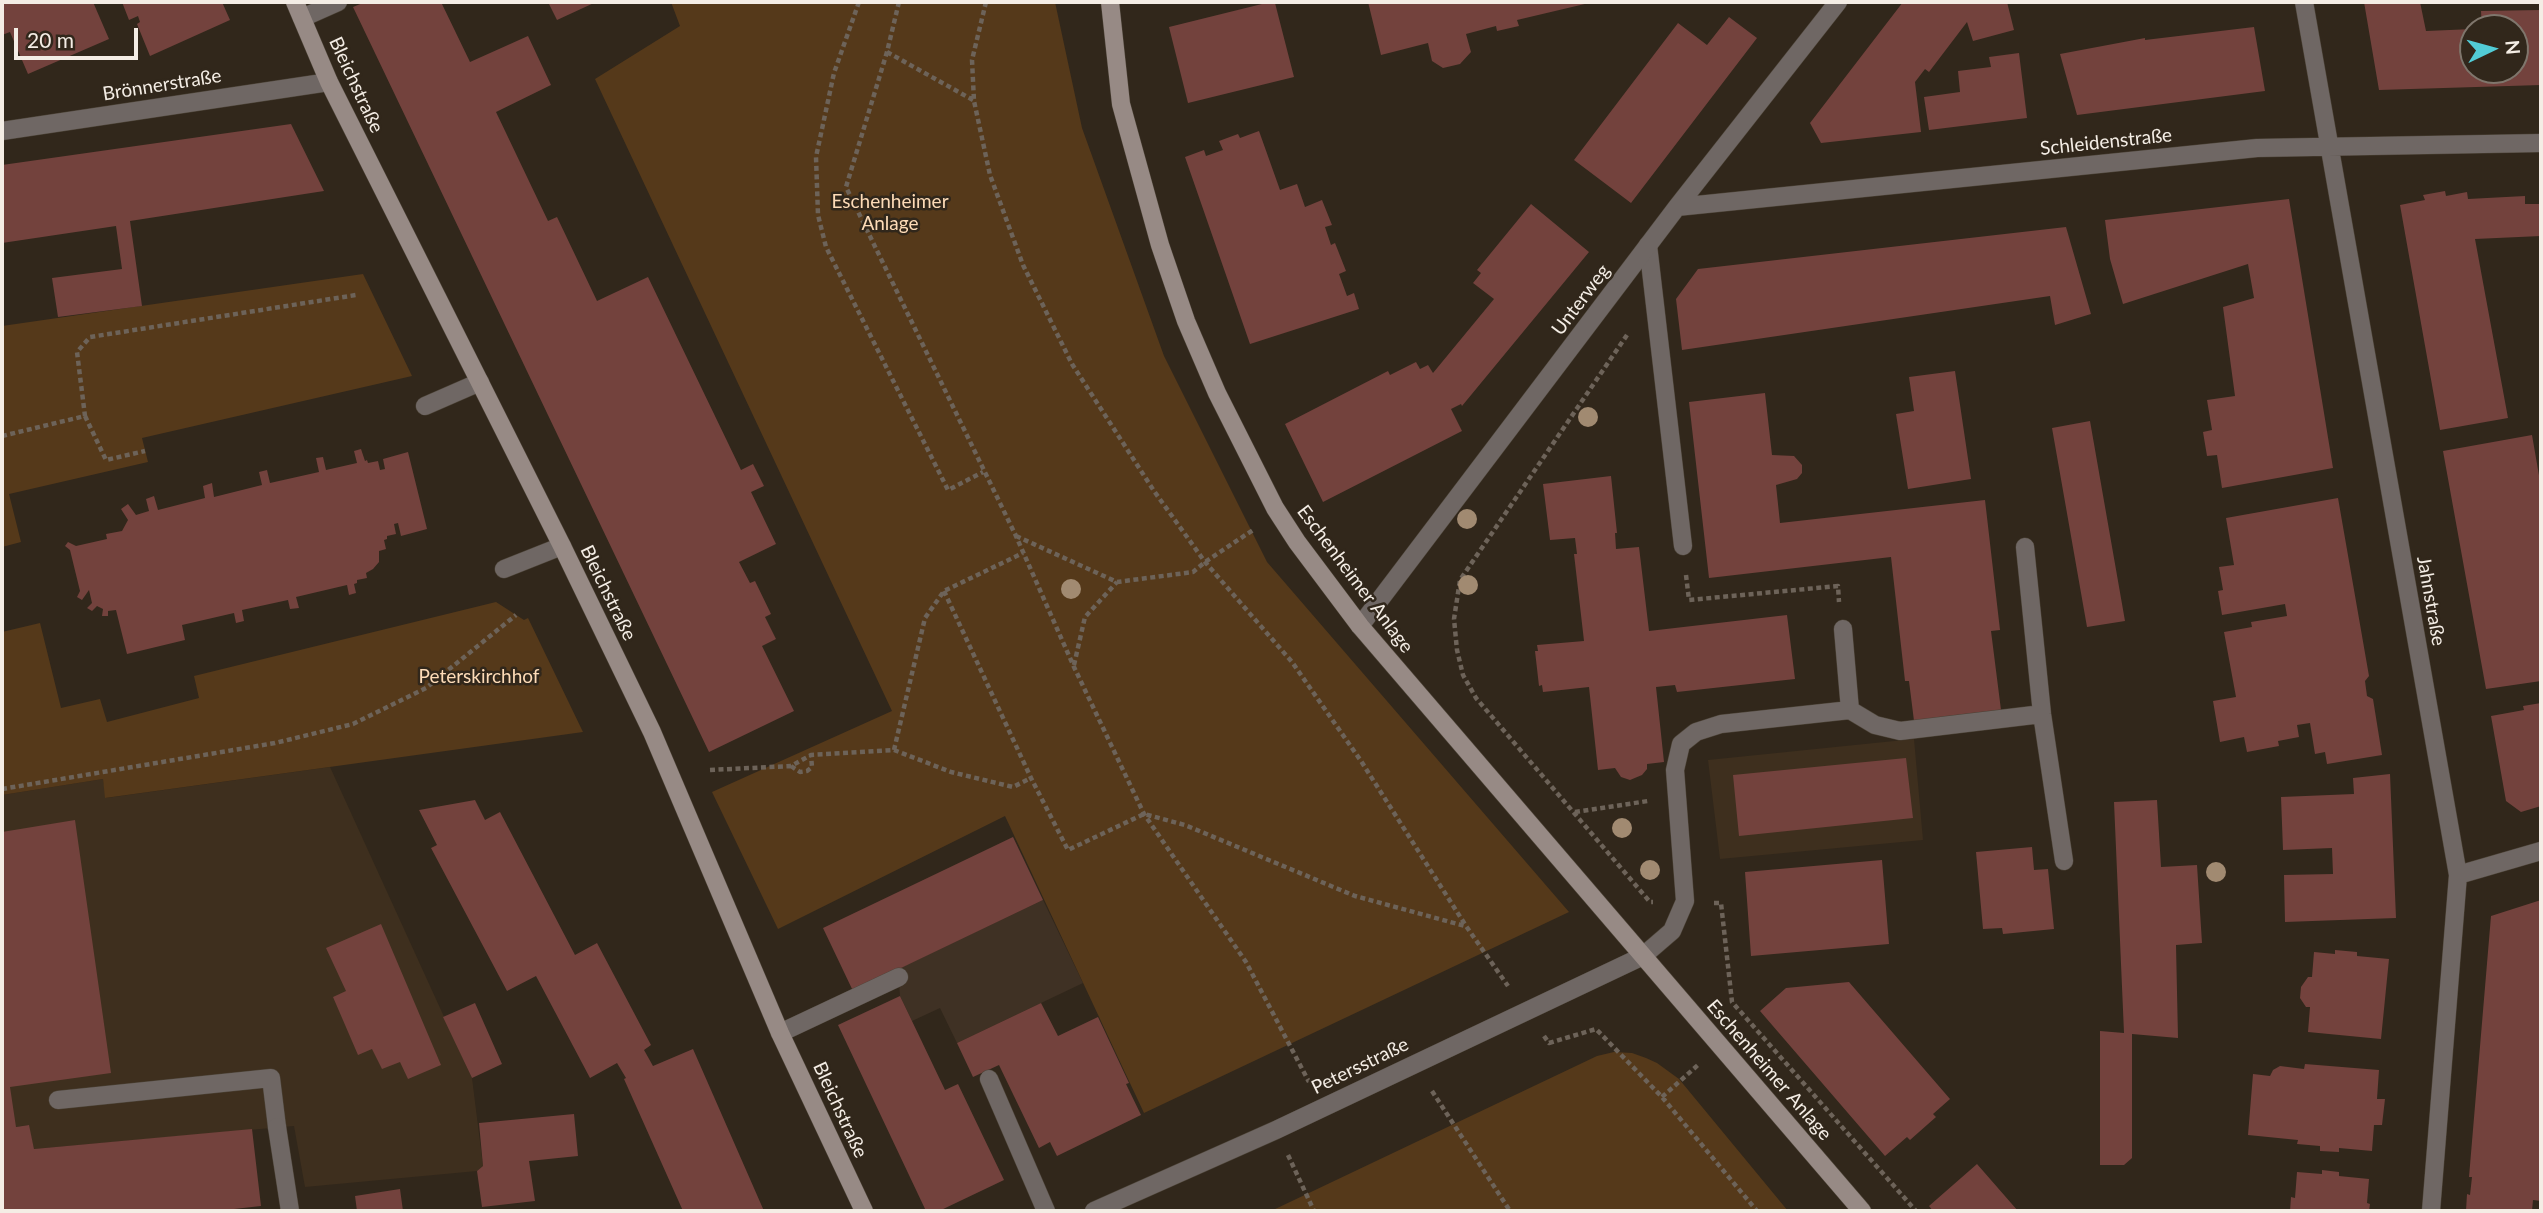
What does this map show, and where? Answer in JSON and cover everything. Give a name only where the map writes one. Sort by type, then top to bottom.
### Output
[{"type":"main road","name":"Eschenheimer Anlage","points":[[1110,2],[1121,104],[1138,173],[1177,296],[1227,416],[1275,508],[1297,542],[1360,625],[1862,1211]]},
{"type":"main road","name":"Bleichstraße","points":[[299,10],[329,82],[652,732],[780,1033],[864,1211]]},
{"type":"street","points":[[299,10],[338,2]]},
{"type":"street","name":"Unterweg","points":[[1360,625],[1677,207],[1838,2]]},
{"type":"street","name":"Jahnstraße","points":[[2304,2],[2458,875],[2431,1211]]},
{"type":"street","name":"Brönnerstraße","points":[[2,131],[329,82]]},
{"type":"street","name":"Schleidenstraße","points":[[1677,207],[2257,148],[2541,143]]},
{"type":"street","points":[[1648,245],[1683,546]]},
{"type":"street","points":[[425,406],[480,382]]},
{"type":"street","points":[[504,569],[562,547]]},
{"type":"street","points":[[2025,547],[2042,714],[2064,861]]},
{"type":"street","points":[[1843,629],[1850,710]]},
{"type":"street","points":[[1643,956],[1672,932],[1685,901],[1675,770],[1681,744],[1696,732],[1721,724],[1850,710],[1875,725],[1900,731],[2042,714]]},
{"type":"street","points":[[2458,875],[2541,851]]},
{"type":"street","name":"Petersstraße","points":[[1094,1211],[1276,1130],[1643,956]]},
{"type":"street","points":[[780,1033],[899,977]]},
{"type":"street","points":[[58,1100],[271,1078],[290,1211]]},
{"type":"street","points":[[989,1079],[1046,1211]]},
{"type":"path","points":[[859,2],[834,73],[816,156],[818,215],[826,247],[947,490],[983,472]]},
{"type":"path","points":[[899,2],[887,52],[846,187],[1016,536],[1074,667],[1144,814],[1246,962],[1322,1108]]},
{"type":"path","points":[[986,2],[972,60],[974,100],[990,175],[1023,265],[1072,364],[1154,491],[1205,562],[1292,662],[1361,761],[1465,926],[1549,1043],[1596,1029],[1662,1097],[1757,1211]]},
{"type":"path","points":[[887,52],[974,100]]},
{"type":"path","points":[[145,451],[106,460],[85,416],[77,352],[90,337],[356,295]]},
{"type":"path","points":[[1650,902],[1476,698],[1463,675],[1454,619],[1460,580],[1654,296]]},
{"type":"path","points":[[2,436],[85,416]]},
{"type":"path","points":[[1016,536],[1117,582],[1192,572],[1255,529],[1297,542]]},
{"type":"path","points":[[1683,546],[1689,600],[1838,586],[1843,629]]},
{"type":"path","points":[[894,750],[925,618],[944,591],[1023,553]]},
{"type":"path","points":[[1074,667],[1085,617],[1117,582]]},
{"type":"path","points":[[944,591],[1031,778],[1068,850],[1144,814],[1185,825],[1355,895],[1465,926]]},
{"type":"path","points":[[2,789],[275,743],[353,724],[426,688],[516,615]]},
{"type":"path","points":[[710,770],[791,766],[811,755],[894,750],[951,772],[1013,787],[1031,778]]},
{"type":"path","points":[[791,766],[800,772],[807,771],[812,767],[811,755]]},
{"type":"path","points":[[1575,812],[1677,797]]},
{"type":"path","points":[[1721,903],[1732,1002],[1916,1211]]},
{"type":"path","points":[[1414,1063],[1510,1211]]},
{"type":"path","points":[[1276,1130],[1314,1211]]},
{"type":"shaded area","points":[[1914,739],[1923,840],[1720,859],[1708,760]]},
{"type":"shaded area","points":[[330,767],[472,1078],[483,1166],[477,1171],[305,1187],[294,1126],[34,1149],[28,1125],[2,1129],[2,795],[103,779],[106,798]]},
{"type":"shaded area","points":[[1043,900],[1083,983],[957,1043],[940,1008],[912,1021],[900,996],[898,969]]},
{"type":"green space","name":"Eschenheimer Anlage","points":[[671,2],[1055,2],[1082,128],[1164,356],[1267,562],[1569,912],[1144,1113],[1005,816],[778,929],[712,792],[892,711],[595,79],[680,26]]},
{"type":"green space","points":[[363,274],[412,376],[142,438],[148,462],[9,494],[21,542],[2,547],[2,326]]},
{"type":"green space","name":"Peterskirchhof","points":[[496,602],[524,620],[528,618],[583,732],[105,798],[103,779],[2,795],[2,632],[40,623],[61,708],[100,699],[107,722],[199,698],[194,676]]},
{"type":"green space","points":[[1614,1052],[1632,1053],[1646,1058],[1679,1079],[1788,1211],[1271,1211],[1597,1056]]},
{"type":"building","points":[[2,2],[93,2],[109,39],[28,74],[10,32],[2,35]]},
{"type":"building","points":[[122,2],[222,2],[230,20],[150,56],[137,24],[140,22],[138,16],[129,20]]},
{"type":"building","points":[[365,2],[441,2],[470,62],[528,36],[551,85],[496,112],[548,221],[557,217],[597,301],[648,277],[741,470],[753,464],[764,486],[751,492],[776,544],[739,562],[750,583],[755,581],[771,614],[765,617],[776,639],[762,646],[794,711],[709,752],[353,7]]},
{"type":"building","points":[[548,2],[596,2],[557,20]]},
{"type":"building","points":[[1368,2],[1589,3],[1517,20],[1519,26],[1497,31],[1496,26],[1466,34],[1471,52],[1460,64],[1443,68],[1432,61],[1428,43],[1381,55]]},
{"type":"building","points":[[1903,2],[2007,2],[2014,30],[1973,41],[1967,22],[1929,72],[1925,69],[1915,82],[1921,132],[1821,143],[1810,123]]},
{"type":"building","points":[[2364,2],[2420,2],[2426,31],[2459,30],[2459,84],[2529,84],[2529,14],[2481,14],[2481,11],[2541,10],[2541,85],[2379,90]]},
{"type":"building","points":[[1275,3],[1294,77],[1188,103],[1169,27]]},
{"type":"building","points":[[1729,17],[1757,38],[1631,203],[1574,160],[1678,23],[1707,45]]},
{"type":"building","points":[[2254,27],[2265,91],[2077,115],[2060,54],[2145,38]]},
{"type":"building","points":[[2019,53],[2027,118],[1929,130],[1924,97],[1960,92],[1958,71],[1991,67],[1989,57]]},
{"type":"building","points":[[291,124],[324,191],[130,221],[142,306],[58,317],[52,278],[122,269],[116,226],[2,243],[2,165]]},
{"type":"building","points":[[1259,131],[1280,190],[1297,184],[1305,207],[1322,200],[1332,225],[1325,227],[1331,245],[1335,243],[1346,271],[1339,274],[1347,296],[1354,293],[1359,309],[1250,344],[1185,157],[1204,150],[1206,156],[1223,150],[1219,141],[1238,134],[1240,138]]},
{"type":"building","points":[[2445,191],[2446,196],[2467,192],[2468,199],[2525,196],[2525,204],[2541,204],[2541,236],[2475,239],[2508,418],[2440,430],[2400,205],[2425,200],[2423,195]]},
{"type":"building","points":[[2289,199],[2333,468],[2222,488],[2217,455],[2207,456],[2203,432],[2212,430],[2207,400],[2235,396],[2223,307],[2254,298],[2248,264],[2123,304],[2110,259],[2105,220]]},
{"type":"building","points":[[1531,204],[1589,252],[1462,406],[1461,404],[1451,409],[1462,431],[1323,502],[1285,424],[1388,371],[1390,375],[1416,362],[1420,369],[1428,365],[1433,373],[1494,299],[1473,283],[1481,273],[1477,270]]},
{"type":"building","points":[[2066,227],[2091,314],[2055,325],[2050,296],[1682,350],[1676,299],[1698,269]]},
{"type":"building","points":[[1955,371],[1971,479],[1908,489],[1896,414],[1914,411],[1909,377]]},
{"type":"building","points":[[1765,393],[1772,455],[1794,456],[1802,465],[1802,473],[1797,479],[1776,485],[1780,523],[1985,500],[2000,630],[1991,631],[2001,710],[1914,721],[1909,681],[1905,681],[1891,557],[1709,578],[1689,402]]},
{"type":"building","points":[[2090,421],[2125,621],[2087,627],[2052,428]]},
{"type":"building","points":[[2532,435],[2541,487],[2541,681],[2486,689],[2443,451]]},
{"type":"building","points":[[361,449],[365,461],[378,461],[380,470],[385,469],[383,459],[408,452],[427,529],[401,536],[398,523],[394,524],[396,534],[387,536],[384,540],[386,549],[379,551],[379,562],[366,573],[367,578],[357,580],[354,584],[356,593],[349,595],[347,585],[296,597],[299,608],[290,609],[288,600],[242,610],[244,621],[236,623],[234,613],[182,625],[185,640],[127,654],[116,610],[108,611],[108,616],[102,616],[103,609],[97,606],[92,611],[87,608],[92,603],[89,590],[82,600],[77,597],[80,591],[70,550],[65,546],[68,542],[76,546],[107,539],[106,534],[122,531],[128,520],[121,509],[128,504],[136,515],[149,511],[146,499],[154,496],[158,510],[205,498],[203,486],[212,483],[214,497],[262,485],[259,472],[267,470],[270,483],[319,472],[316,458],[323,457],[326,470],[357,463],[354,451]]},
{"type":"building","points":[[1611,476],[1616,549],[1639,547],[1649,631],[1787,615],[1795,679],[1677,692],[1675,685],[1656,687],[1664,762],[1647,764],[1642,775],[1630,780],[1621,777],[1615,768],[1598,770],[1589,687],[1543,692],[1542,685],[1539,686],[1535,651],[1538,651],[1537,645],[1584,641],[1574,554],[1577,554],[1575,538],[1550,540],[1543,484]]},
{"type":"building","points":[[2338,498],[2369,676],[2365,681],[2367,696],[2373,699],[2382,755],[2327,764],[2325,752],[2315,754],[2310,723],[2297,725],[2299,737],[2278,741],[2279,746],[2247,752],[2244,737],[2220,742],[2213,701],[2236,697],[2224,632],[2252,627],[2251,622],[2287,616],[2285,604],[2222,615],[2218,591],[2223,590],[2219,567],[2234,565],[2226,518]]},
{"type":"building","points":[[2541,703],[2541,806],[2521,812],[2506,801],[2491,716],[2524,710],[2523,706]]},
{"type":"building","points":[[1906,758],[1913,818],[1739,836],[1733,775]]},
{"type":"building","points":[[2390,774],[2396,918],[2285,922],[2284,875],[2333,874],[2332,848],[2283,850],[2281,797],[2354,794],[2353,778]]},
{"type":"building","points":[[475,800],[485,820],[500,812],[575,955],[597,943],[651,1045],[644,1050],[653,1066],[693,1049],[764,1211],[683,1211],[624,1079],[626,1078],[617,1063],[590,1078],[536,976],[507,991],[431,848],[437,845],[419,810]]},
{"type":"building","points":[[2157,800],[2161,867],[2197,865],[2202,943],[2176,945],[2178,1038],[2132,1034],[2132,1158],[2124,1165],[2100,1165],[2100,1031],[2124,1033],[2114,802]]},
{"type":"building","points":[[75,820],[111,1073],[10,1087],[16,1127],[29,1125],[34,1149],[252,1129],[261,1206],[216,1211],[2,1211],[2,832]]},
{"type":"building","points":[[1013,837],[1043,900],[853,991],[823,928]]},
{"type":"building","points":[[2032,847],[2034,870],[2048,869],[2054,929],[2003,934],[2002,928],[1983,929],[1976,852]]},
{"type":"building","points":[[1882,860],[1889,944],[1751,956],[1745,872]]},
{"type":"building","points":[[2541,900],[2541,1201],[2533,1200],[2532,1211],[2466,1211],[2472,1177],[2469,1177],[2491,916]]},
{"type":"building","points":[[381,924],[441,1065],[408,1079],[400,1062],[382,1069],[372,1049],[358,1055],[333,997],[346,991],[326,948]]},
{"type":"building","points":[[2335,950],[2357,952],[2357,956],[2389,959],[2381,1039],[2308,1032],[2310,1007],[2306,1007],[2300,998],[2301,987],[2308,977],[2312,977],[2314,952],[2335,954]]},
{"type":"building","points":[[1849,982],[1950,1099],[1933,1114],[1936,1117],[1910,1140],[1907,1137],[1885,1156],[1760,1011],[1786,988]]},
{"type":"building","points":[[900,996],[945,1090],[958,1084],[1004,1180],[939,1211],[926,1211],[838,1025]]},
{"type":"building","points":[[475,1003],[502,1064],[472,1078],[443,1017]]},
{"type":"building","points":[[1041,1003],[1058,1036],[1098,1017],[1141,1115],[1057,1156],[1050,1142],[1039,1148],[999,1065],[973,1077],[957,1043]]},
{"type":"building","points":[[2305,1064],[2379,1070],[2377,1099],[2385,1099],[2382,1125],[2374,1125],[2372,1151],[2339,1148],[2339,1152],[2320,1151],[2320,1146],[2297,1144],[2298,1140],[2248,1135],[2253,1074],[2270,1076],[2273,1070],[2280,1066],[2304,1069]]},
{"type":"building","points":[[574,1114],[578,1156],[529,1161],[535,1201],[482,1207],[477,1171],[483,1166],[479,1123]]},
{"type":"building","points":[[1977,1164],[2018,1211],[1933,1211],[1929,1206]]},
{"type":"building","points":[[2322,1170],[2339,1172],[2339,1176],[2369,1179],[2369,1211],[2290,1211],[2291,1197],[2295,1198],[2297,1172],[2322,1174]]},
{"type":"building","points":[[400,1189],[403,1211],[357,1211],[355,1196]]}]
